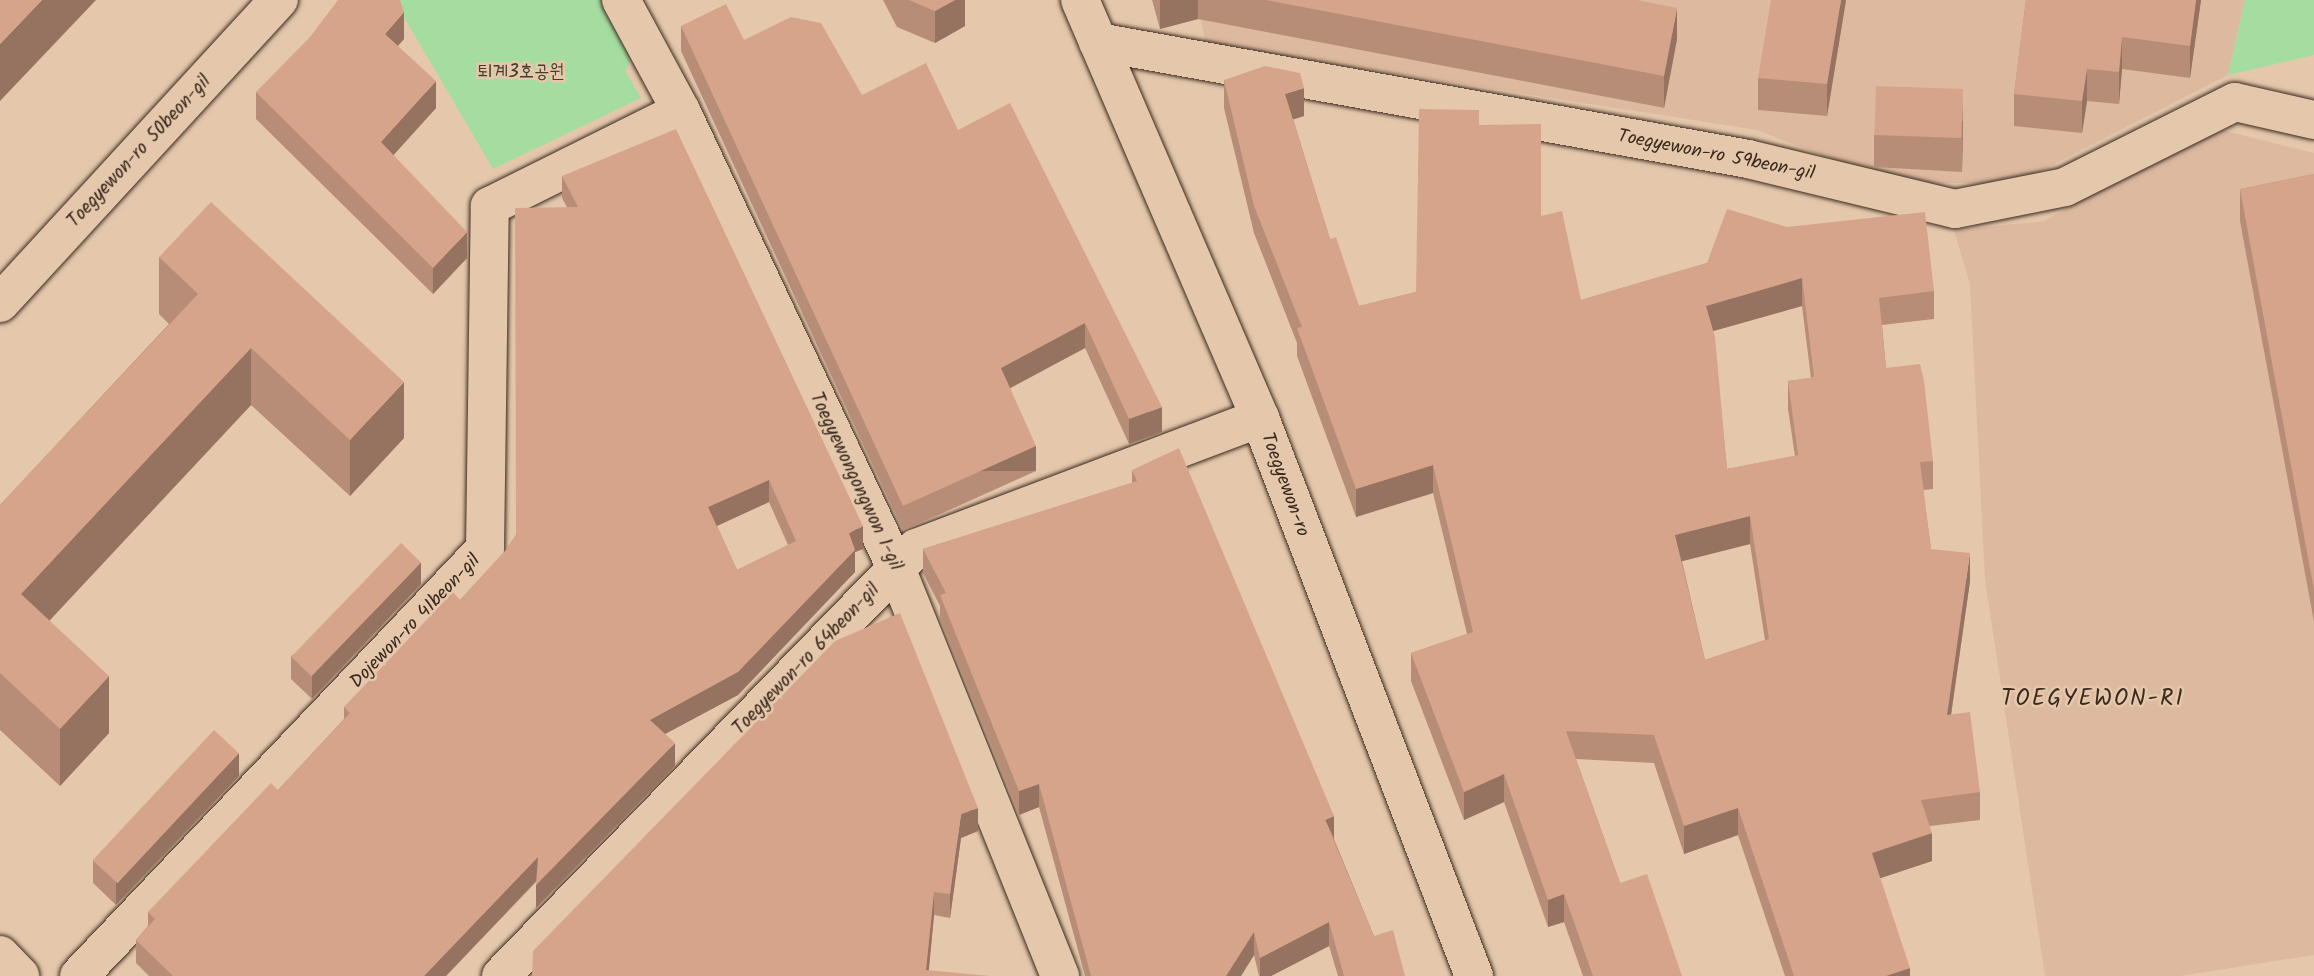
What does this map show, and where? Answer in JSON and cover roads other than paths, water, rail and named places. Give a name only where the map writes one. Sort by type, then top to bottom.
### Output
[{"type":"street","name":"Toegyewon-ro 50beon-gil","points":[[0,303],[279,0]]},
{"type":"street","name":"Toegyewongongwon 1-gil","points":[[621,0],[681,111],[896,568],[1060,976]]},
{"type":"street","name":"Toegyewon-ro","points":[[1080,0],[1260,418],[1474,976]]},
{"type":"street","name":"Toegyewon-ro 59beon-gil","points":[[1098,43],[1748,159],[1955,209],[2065,187],[2235,102],[2314,120]]},
{"type":"street","name":"Dojewon-ro 41beon-gil","points":[[79,976],[485,549],[490,206],[681,111]]},
{"type":"street","name":"Toegyewon-ro 64beon-gil","points":[[501,976],[916,548],[1260,418]]},
{"type":"street","points":[[0,955],[20,976]]},
{"type":"district","name":"TOEGYEWON-RI","points":[[2093,699]]},
{"type":"park label","name":"퇴계3호공원","points":[[521,73]]}]
